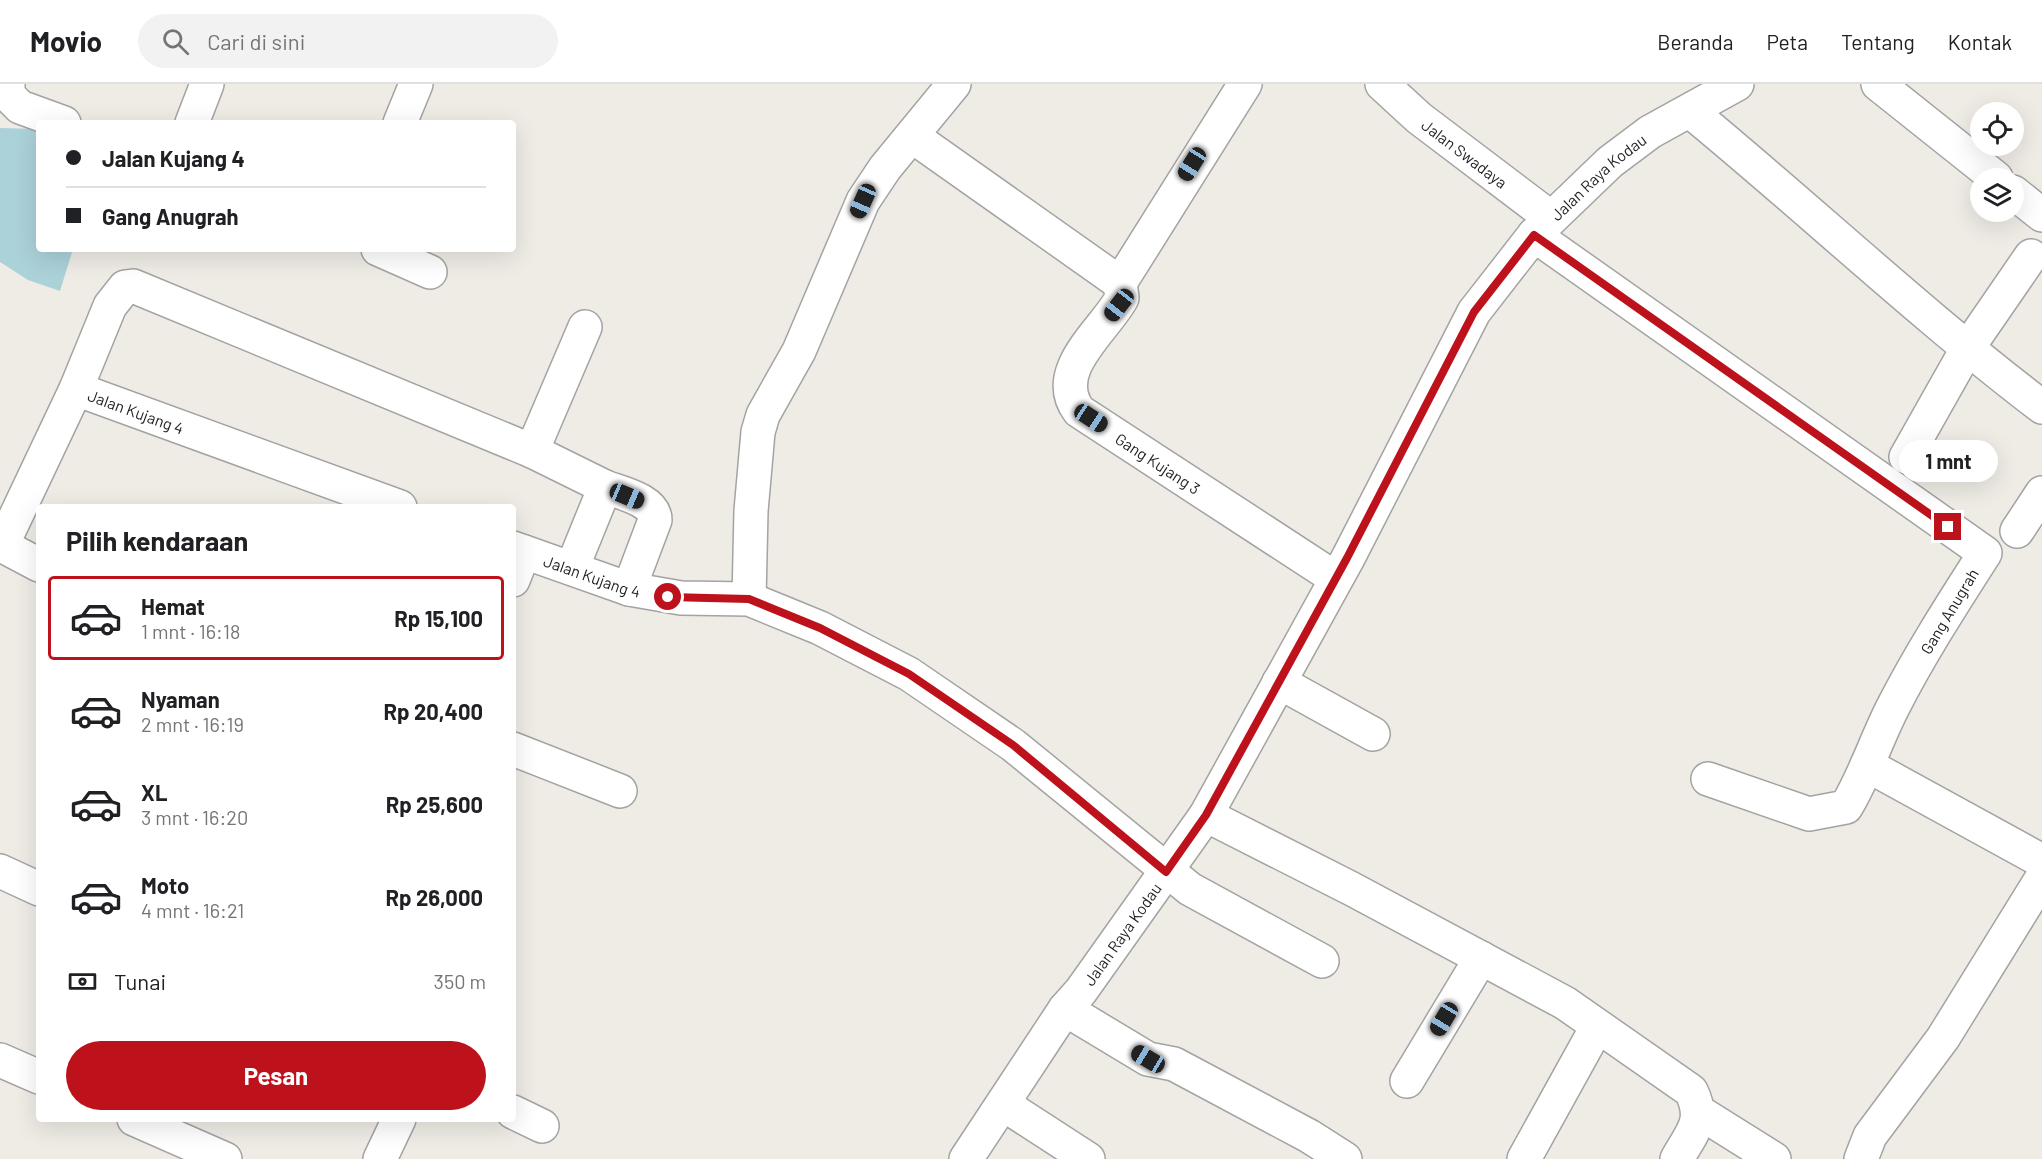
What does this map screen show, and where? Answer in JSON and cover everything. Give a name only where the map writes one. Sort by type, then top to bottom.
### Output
[{"type":"street","points":[[193,120],[207,84]]},
{"type":"street","points":[[401,120],[416,84]]},
{"type":"street","points":[[749,599],[751,511],[758,432],[763,415],[799,351],[863,201],[954,84]]},
{"type":"street","name":"Gang Kujang 3","points":[[1245,84],[1120,283],[1122,298],[1075,365],[1069,383],[1069,394],[1079,411],[1335,578]]},
{"type":"street","name":"Jalan Swadaya","points":[[1382,84],[1543,227]]},
{"type":"street","name":"Jalan Raya Kodau","points":[[966,1159],[1065,1009],[1081,991],[1206,815],[1347,558],[1474,312],[1543,227],[1610,162],[1650,132],[1737,84]]},
{"type":"street","points":[[1878,84],[1983,168]]},
{"type":"street","points":[[8,90],[20,107],[56,120]]},
{"type":"street","points":[[1690,111],[1967,349],[2042,407]]},
{"type":"street","points":[[912,136],[1120,283]]},
{"type":"street","name":"Gang Anugrah","points":[[1543,227],[1985,553],[1947,611],[1902,690],[1846,807],[1809,814],[1708,779]]},
{"type":"street","points":[[385,252],[430,272]]},
{"type":"street","points":[[1906,457],[1967,349],[2031,256]]},
{"type":"street","points":[[36,563],[7,548],[5,539],[76,389],[110,306],[125,287],[133,286],[532,451],[605,487],[649,505],[655,513],[655,520],[629,589]]},
{"type":"street","points":[[532,451],[585,327]]},
{"type":"street","name":"Jalan Kujang 4","points":[[76,389],[392,504]]},
{"type":"street","points":[[572,568],[605,487]]},
{"type":"street","points":[[2017,531],[2042,493]]},
{"type":"street","name":"Jalan Kujang 4","points":[[517,560],[572,568],[629,589],[681,598],[749,599],[820,628],[909,674],[1013,745],[1166,872],[1190,889],[1322,961]]},
{"type":"street","points":[[1279,682],[1373,735]]},
{"type":"street","points":[[516,750],[620,791]]},
{"type":"street","points":[[1867,765],[2042,861]]},
{"type":"street","points":[[1206,815],[1565,1003],[1691,1091],[1699,1112],[1698,1122],[1677,1159]]},
{"type":"street","points":[[0,871],[36,888]]},
{"type":"street","points":[[1861,1159],[1870,1136],[1943,1038],[2042,878]]},
{"type":"street","points":[[1407,1081],[1481,958]]},
{"type":"street","points":[[1065,1009],[1148,1059],[1174,1064],[1309,1136],[1345,1159]]},
{"type":"street","points":[[1524,1159],[1597,1027]]},
{"type":"street","points":[[0,1060],[36,1076]]},
{"type":"street","points":[[1003,1104],[1088,1159]]},
{"type":"street","points":[[1699,1112],[1774,1159]]},
{"type":"street","points":[[516,1114],[542,1126]]},
{"type":"street","points":[[141,1122],[225,1159]]},
{"type":"street","points":[[380,1159],[398,1122]]},
{"type":"water","points":[[0,128],[36,129],[36,252],[72,252],[60,291],[28,280],[0,262]]},
{"type":"route","points":[[668,597],[749,599],[820,628],[909,674],[1013,745],[1166,872],[1206,815],[1269,701],[1347,558],[1474,312],[1534,235],[1948,527]]}]
